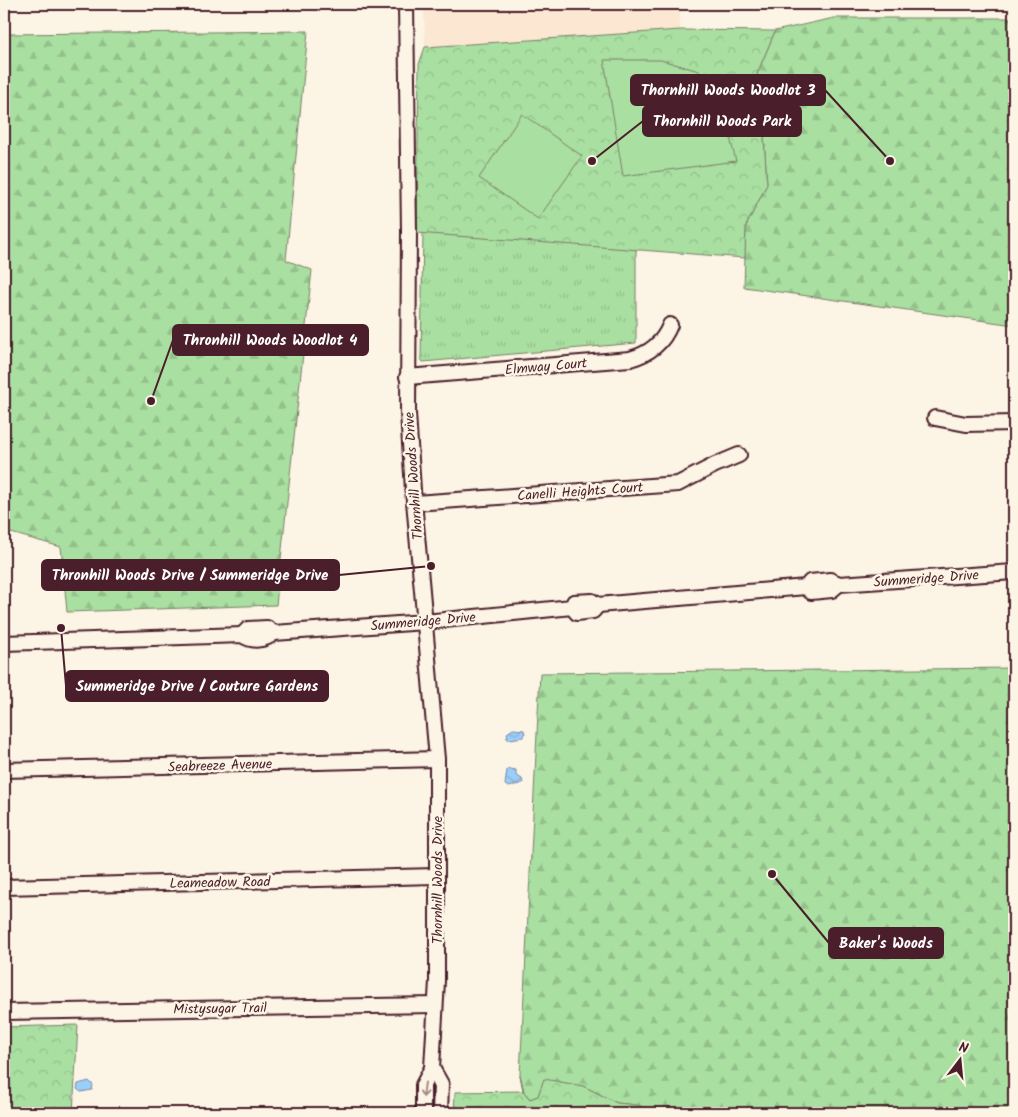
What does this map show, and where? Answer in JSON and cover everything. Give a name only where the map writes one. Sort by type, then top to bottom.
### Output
[{"type":"street","name":"Thornhill Woods Drive","points":[[406,4],[409,232],[408,413],[437,759],[437,981],[432,1068],[423,1085],[423,1113]]},
{"type":"street","name":"Elmway Court","points":[[407,377],[630,359],[654,347],[670,325]]},
{"type":"street","points":[[935,418],[966,424],[1014,424]]},
{"type":"street","name":"Canelli Heights Court","points":[[415,503],[678,484],[714,465],[739,455]]},
{"type":"street","name":"Summeridge Drive","points":[[4,643],[242,635],[248,640],[267,639],[274,633],[425,622],[572,608],[574,602],[592,601],[598,605],[806,587],[810,582],[830,580],[839,584],[1014,572]]},
{"type":"street","name":"Seabreeze Avenue","points":[[4,770],[437,759]]},
{"type":"street","name":"Leameadow Road","points":[[4,888],[436,876]]},
{"type":"street","name":"Mistysugar Trail","points":[[4,1012],[435,1005]]},
{"type":"street","name":"Thornhill Woods Drive","points":[[432,1068],[441,1084],[440,1113]]},
{"type":"shaded area","points":[[424,4],[680,4],[680,30],[425,47]]},
{"type":"green space","points":[[834,18],[1014,18],[1014,325],[744,287],[746,226],[767,184],[764,138],[775,89],[760,84],[757,74],[775,31]]},
{"type":"green space","points":[[680,30],[775,31],[757,74],[760,84],[775,88],[764,138],[767,184],[746,226],[745,258],[417,233],[419,64],[425,47]]},
{"type":"green space","points":[[308,31],[286,260],[312,270],[276,605],[67,612],[61,547],[4,531],[4,34]]},
{"type":"green space","points":[[604,60],[661,60],[699,71],[723,111],[736,161],[623,176]]},
{"type":"green space","points":[[522,114],[582,156],[538,219],[479,178]]},
{"type":"green space","points":[[423,233],[636,249],[636,343],[423,362],[421,359]]},
{"type":"green space","points":[[1014,668],[1014,1113],[675,1113],[617,1103],[583,1086],[544,1080],[538,1096],[530,1099],[524,1092],[520,1075],[540,673]]},
{"type":"green space","points":[[78,1025],[73,1113],[4,1113],[4,1027]]},
{"type":"green space","points":[[520,1075],[524,1092],[530,1099],[538,1096],[544,1079],[583,1086],[617,1103],[675,1113],[454,1113],[455,1092],[523,1091]]},
{"type":"water","points":[[513,729],[524,730],[525,734],[523,737],[509,740],[506,737],[508,736],[507,733]]},
{"type":"water","points":[[507,770],[516,770],[516,775],[522,779],[523,783],[509,787],[505,785]]},
{"type":"water","points":[[89,1081],[93,1085],[92,1090],[81,1092],[77,1089],[78,1084]]},
{"type":"place","name":"Thornhill Woods Park","points":[[592,161]]},
{"type":"place","name":"Thornhill Woods Woodlot 3","points":[[890,161]]},
{"type":"place","name":"Thronhill Woods Woodlot 4","points":[[151,401]]},
{"type":"place","name":"Thronhill Woods Drive / Summeridge Drive","points":[[431,566]]},
{"type":"place","name":"Summeridge Drive / Couture Gardens","points":[[61,628]]},
{"type":"place","name":"Baker's Woods","points":[[772,874]]}]
